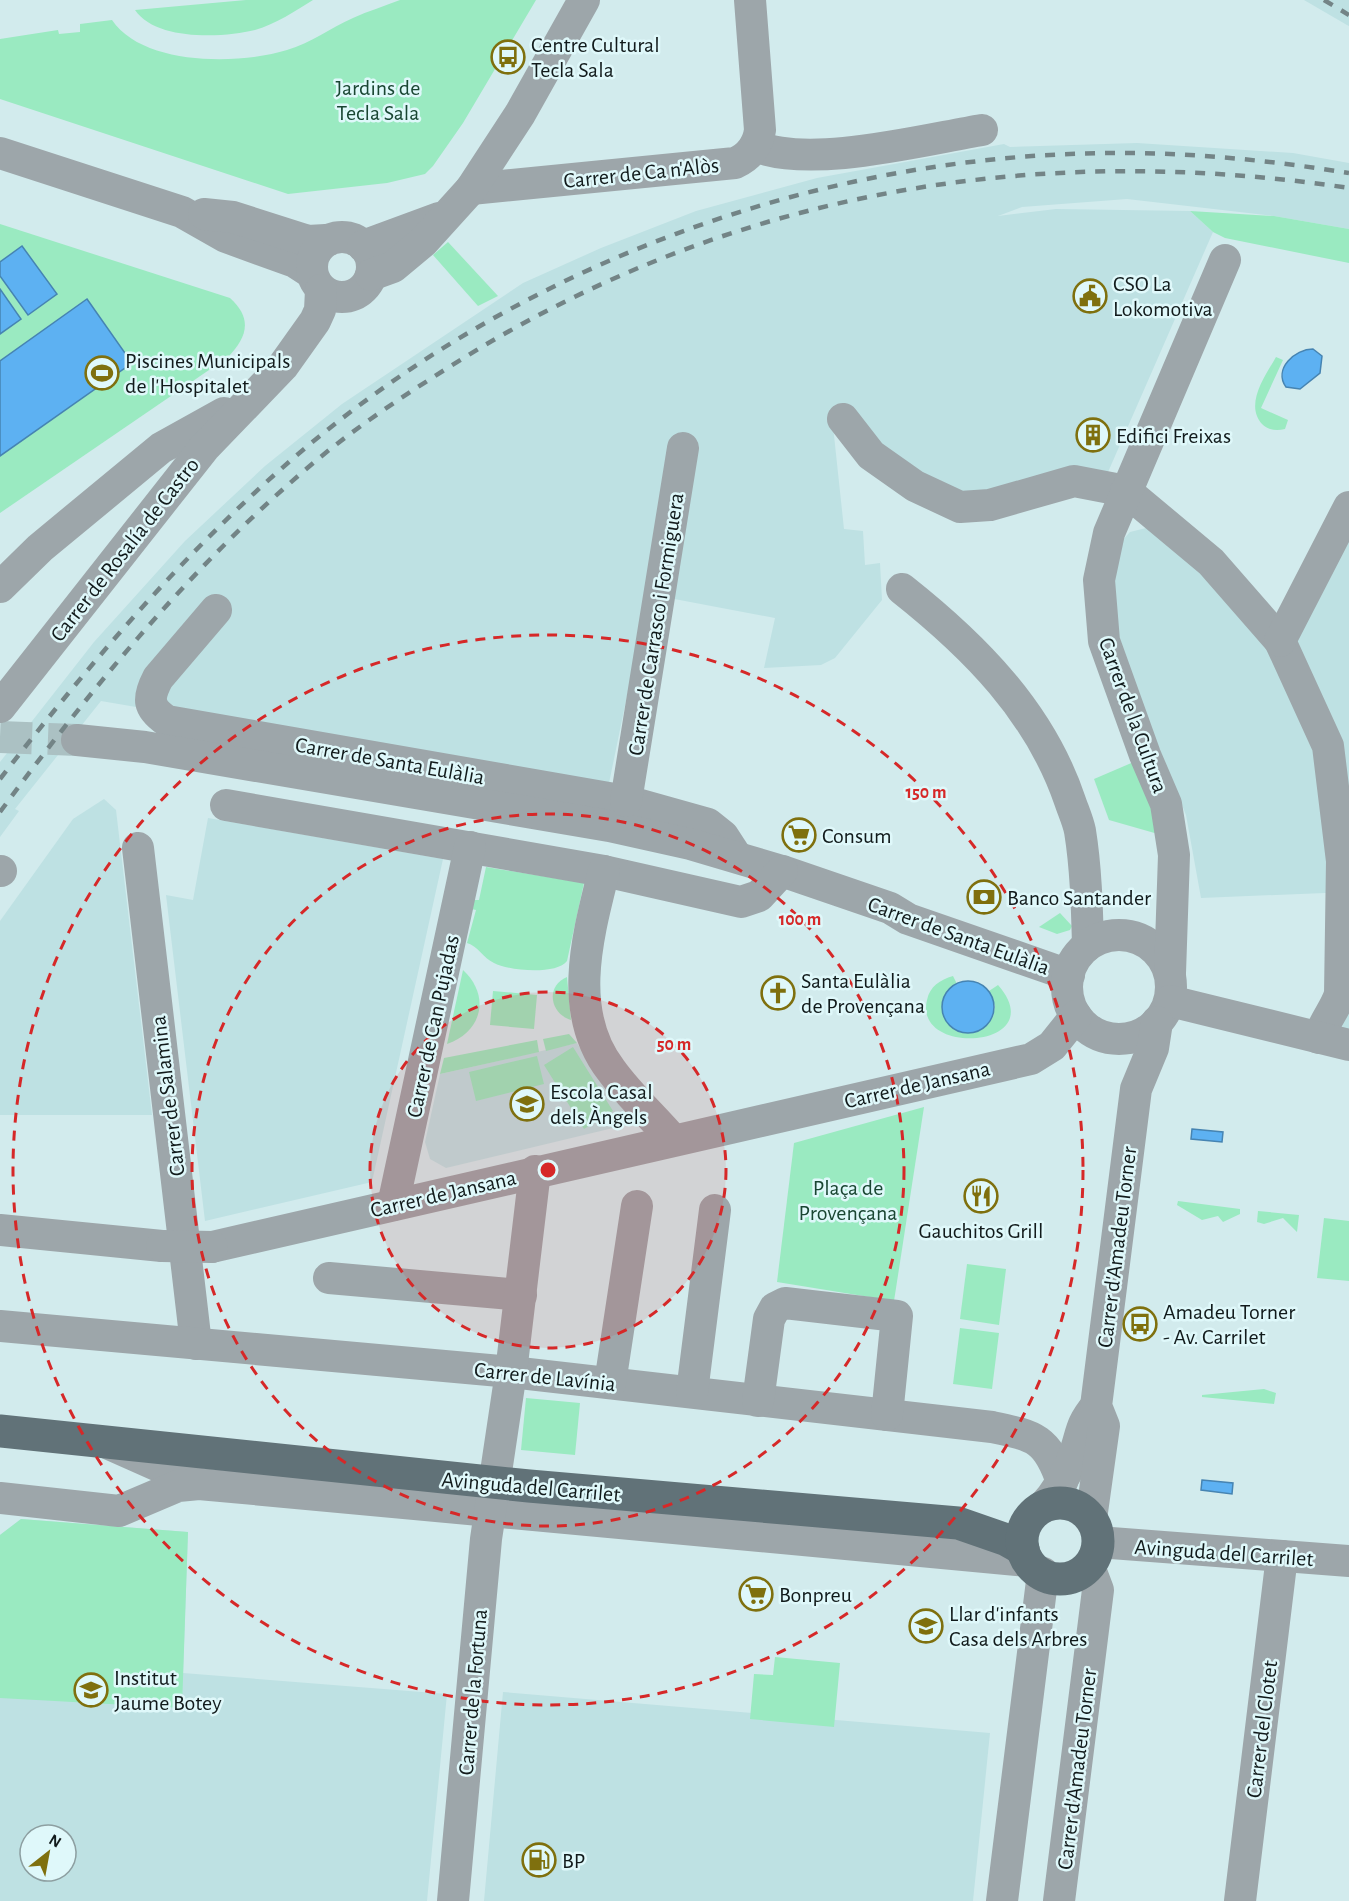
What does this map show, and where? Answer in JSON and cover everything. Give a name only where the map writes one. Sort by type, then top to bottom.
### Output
[{"type":"main road","name":"Avinguda del Carrilet","points":[[0,1431],[105,1442],[493,1497],[958,1523]]},
{"type":"main road","points":[[1031,1561],[1023,1533],[1046,1501]]},
{"type":"main road","points":[[1046,1501],[1066,1504],[1086,1513],[1093,1543],[1073,1576],[1063,1578],[1031,1561],[1007,1540],[958,1523],[1046,1501]]},
{"type":"street","name":"Carrer de Rosalía de Castro","points":[[283,366],[313,345],[350,307],[365,271],[393,267],[423,242],[471,189],[520,114],[584,0]]},
{"type":"street","points":[[750,0],[760,130],[754,146],[774,154],[856,152],[982,130]]},
{"type":"street","name":"Carrer de Ca n'Alòs","points":[[471,189],[735,163],[743,159],[754,146]]},
{"type":"street","points":[[0,153],[182,212],[226,237],[295,262],[339,298],[365,271],[345,237],[308,241],[233,217],[182,212]]},
{"type":"street","points":[[316,281],[314,254],[326,240]]},
{"type":"street","name":"Carrer de la Cultura","points":[[1166,999],[1174,924],[1174,855],[1166,804],[1145,755],[1104,641],[1099,580],[1109,533],[1225,260]]},
{"type":"street","name":"Carrer de Rosalía de Castro","points":[[8,697],[204,448],[283,366],[315,321],[320,310],[316,281]]},
{"type":"street","name":"Carrer de Rosalía de Castro","points":[[0,587],[40,548],[161,448],[254,397]]},
{"type":"street","points":[[843,419],[871,455],[915,486],[960,507],[990,505],[1074,481],[1126,491],[1211,562],[1280,641],[1328,746],[1342,861],[1340,994],[1336,1007],[1325,1020],[1334,1042]]},
{"type":"street","name":"Carrer de Carrasco i Formiguera","points":[[626,801],[683,448]]},
{"type":"street","points":[[1280,641],[1349,507]]},
{"type":"street","points":[[902,589],[944,622],[1009,690],[1038,731],[1061,775],[1079,830],[1088,945]]},
{"type":"street","name":"Carrer de Santa Eulàlia","points":[[216,610],[158,678],[152,690],[151,702],[155,712],[167,721],[626,801],[708,824],[723,836],[736,856]]},
{"type":"street","name":"Carrer de Santa Eulàlia","points":[[77,740],[145,747],[609,826],[736,856],[890,908],[908,919],[1069,975]]},
{"type":"street","points":[[226,805],[604,871],[741,902],[759,896],[782,871]]},
{"type":"street","name":"Carrer de Can Pujadas","points":[[393,1205],[470,847]]},
{"type":"street","name":"Carrer de Salamina","points":[[138,848],[196,1344]]},
{"type":"street","points":[[604,871],[590,929],[585,964],[585,1007],[591,1032],[610,1070],[672,1139]]},
{"type":"street","points":[[1112,935],[1127,935],[1154,948],[1165,960],[1166,999],[1136,1036],[1118,1039],[1101,1036],[1088,1028],[1076,1016],[1067,989],[1069,975],[1073,963],[1088,945],[1112,935]]},
{"type":"street","points":[[1166,999],[1334,1042]]},
{"type":"street","name":"Carrer d'Amadeu Torner","points":[[1059,1901],[1098,1590],[1093,1543],[1104,1426],[1096,1406],[1136,1089],[1153,1048],[1166,999]]},
{"type":"street","name":"Carrer de Jansana","points":[[0,1230],[162,1246],[212,1247],[672,1139],[1031,1059],[1052,1046],[1076,1016]]},
{"type":"street","name":"Carrer d'Amadeu Torner","points":[[1118,1039],[1136,1089]]},
{"type":"street","name":"Carrer de la Fortuna","points":[[453,1901],[493,1497],[511,1372],[535,1171]]},
{"type":"street","points":[[610,1383],[637,1206]]},
{"type":"street","points":[[692,1392],[715,1210]]},
{"type":"street","points":[[329,1278],[520,1295]]},
{"type":"street","points":[[758,1401],[768,1319],[775,1308],[784,1303],[897,1316],[886,1415]]},
{"type":"street","name":"Carrer de Lavínia","points":[[0,1326],[511,1372],[992,1427],[1030,1435],[1051,1454],[1046,1501]]},
{"type":"street","name":"Carrer d'Amadeu Torner","points":[[1046,1501],[1074,1458],[1083,1422],[1096,1406]]},
{"type":"street","name":"Avinguda del Carrilet","points":[[105,1442],[199,1484]]},
{"type":"street","name":"Avinguda del Carrilet","points":[[0,1498],[119,1511],[178,1486],[199,1484],[493,1497],[1031,1561]]},
{"type":"street","name":"Avinguda del Carrilet","points":[[1093,1543],[1349,1561]]},
{"type":"street","name":"Carrer del Clotet","points":[[1240,1901],[1282,1556]]},
{"type":"street","points":[[1002,1901],[1031,1561]]},
{"type":"shaded area","points":[[1304,0],[1349,0],[1349,26],[1347,25]]},
{"type":"shaded area","points":[[1137,143],[1293,153],[1349,163],[1349,229],[1274,216],[1127,199],[1022,207],[998,216],[1056,209],[1190,211],[1213,232],[1105,479],[962,499],[833,426],[844,529],[863,531],[865,565],[880,563],[882,600],[835,658],[821,665],[764,668],[775,618],[648,594],[608,788],[101,701],[15,809],[19,811],[0,837],[0,762],[94,642],[185,541],[265,466],[342,404],[523,283],[601,248],[696,211],[817,178],[1004,144],[1010,147]]},
{"type":"shaded area","points":[[1146,528],[1161,532],[1270,638],[1349,540],[1349,892],[1201,898],[1186,815],[1127,668],[1106,584],[1119,544],[1130,532]]},
{"type":"shaded area","points":[[104,799],[116,810],[152,1115],[0,1115],[0,921],[73,819]]},
{"type":"shaded area","points":[[208,818],[443,859],[372,1182],[205,1221],[166,895],[193,900]]},
{"type":"shaded area","points":[[1349,892],[1349,1030],[1342,1028],[1347,1000]]},
{"type":"shaded area","name":"Escola Casal dels Àngels","points":[[577,1043],[595,1074],[634,1123],[446,1168],[430,1159],[425,1142],[440,1074]]},
{"type":"shaded area","points":[[21,1519],[188,1532],[183,1673],[447,1694],[427,1901],[0,1901],[0,1535]]},
{"type":"shaded area","points":[[503,1692],[990,1733],[973,1901],[484,1901]]},
{"type":"green space","points":[[246,0],[313,0],[263,27],[226,35],[191,35],[174,32],[145,20],[135,10]]},
{"type":"green space","name":"Jardins de Tecla Sala","points":[[400,0],[536,0],[463,123],[425,174],[387,183],[288,194],[0,99],[0,39],[58,30],[59,34],[80,32],[80,24],[112,20],[126,35],[168,54],[193,58],[244,58],[267,55],[296,47],[353,18]]},
{"type":"green space","points":[[1190,211],[1274,216],[1349,229],[1349,263],[1225,238],[1213,232]]},
{"type":"green space","name":"Piscines Municipals de l'Hospitalet","points":[[0,224],[230,298],[242,313],[245,328],[240,342],[228,357],[0,513]]},
{"type":"green space","points":[[448,242],[498,296],[478,306],[433,255]]},
{"type":"green space","points":[[1276,357],[1283,360],[1261,408],[1288,420],[1285,429],[1278,430],[1264,426],[1255,408],[1262,381]]},
{"type":"green space","points":[[1136,761],[1146,780],[1158,834],[1109,820],[1094,779]]},
{"type":"green space","points":[[486,867],[584,883],[567,961],[562,965],[543,970],[521,970],[490,961],[467,943],[476,910],[471,909],[473,900],[479,900]]},
{"type":"green space","points":[[1060,913],[1072,926],[1070,930],[1057,934],[1039,927]]},
{"type":"green space","points":[[463,970],[472,980],[477,991],[479,1012],[468,1031],[447,1044]]},
{"type":"green space","points":[[953,976],[957,984],[948,991],[959,1032],[967,1033],[993,1017],[995,1006],[989,991],[998,985],[1010,1006],[1008,1022],[996,1033],[978,1038],[958,1037],[940,1031],[928,1019],[927,1000],[936,984]]},
{"type":"green space","points":[[567,977],[571,1020],[558,1012],[553,1000],[555,987]]},
{"type":"green space","points":[[493,991],[537,995],[534,1029],[490,1025]]},
{"type":"green space","points":[[569,1034],[577,1043],[546,1051],[543,1039]]},
{"type":"green space","points":[[537,1040],[539,1052],[440,1074],[444,1058]]},
{"type":"green space","points":[[573,1047],[613,1111],[584,1129],[544,1065]]},
{"type":"green space","points":[[537,1056],[544,1084],[476,1101],[469,1072]]},
{"type":"green space","name":"Plaça de Provençana","points":[[924,1107],[894,1301],[777,1282],[794,1143]]},
{"type":"green space","points":[[1178,1201],[1240,1209],[1240,1214],[1223,1222],[1218,1216],[1202,1220],[1177,1205]]},
{"type":"green space","points":[[1258,1211],[1299,1215],[1297,1232],[1283,1218],[1264,1224],[1257,1222]]},
{"type":"green space","points":[[1324,1218],[1349,1221],[1349,1281],[1317,1278]]},
{"type":"green space","points":[[967,1264],[1006,1269],[999,1325],[960,1319]]},
{"type":"green space","points":[[960,1328],[999,1333],[992,1389],[953,1384]]},
{"type":"green space","points":[[1264,1389],[1276,1393],[1274,1404],[1202,1397],[1202,1395]]},
{"type":"green space","points":[[526,1398],[580,1403],[575,1455],[521,1450]]},
{"type":"green space","points":[[21,1519],[188,1532],[182,1708],[0,1698],[0,1535]]},
{"type":"green space","points":[[775,1657],[840,1663],[834,1727],[750,1719],[754,1674],[773,1675]]},
{"type":"water","points":[[22,246],[57,294],[28,315],[0,276],[0,262]]},
{"type":"water","points":[[0,289],[21,319],[0,334]]},
{"type":"water","points":[[87,299],[132,363],[0,456],[0,361]]},
{"type":"water","points":[[1313,349],[1322,356],[1320,373],[1300,389],[1286,387],[1282,373],[1288,361],[1299,352]]},
{"type":"water","points":[[963,981],[973,981],[982,985],[990,993],[994,1007],[990,1021],[982,1029],[973,1033],[963,1033],[954,1029],[946,1021],[942,1012],[942,1002],[946,993],[954,985]]},
{"type":"water","points":[[1192,1129],[1223,1132],[1222,1142],[1191,1139]]},
{"type":"water","points":[[1202,1480],[1233,1483],[1232,1494],[1201,1490]]},
{"type":"tunnel","points":[[0,737],[77,740]]},
{"type":"railway","points":[[1324,0],[1349,15]]},
{"type":"railway","points":[[0,779],[140,610],[216,530],[297,455],[385,387],[479,326],[579,274],[683,231],[790,197],[900,173],[1011,158],[1122,153],[1179,154],[1264,161],[1349,173]]},
{"type":"railway","points":[[0,812],[105,676],[181,590],[262,508],[322,456],[374,417],[446,369],[551,309],[658,260],[768,222],[881,194],[995,178],[1111,171],[1229,175],[1349,188]]},
{"type":"place","name":"Centre Cultural Tecla Sala","points":[[508,57]]},
{"type":"place","name":"CSO La Lokomotiva","points":[[1090,296]]},
{"type":"place","name":"Piscines Municipals de l'Hospitalet","points":[[102,373]]},
{"type":"place","name":"Edifici Freixas","points":[[1093,435]]},
{"type":"place","name":"Consum","points":[[799,835]]},
{"type":"place","name":"Banco Santander","points":[[984,897]]},
{"type":"place","name":"Santa Eulàlia de Provençana","points":[[778,993]]},
{"type":"place","name":"Escola Casal dels Àngels","points":[[527,1104]]},
{"type":"place","name":"Gauchitos Grill","points":[[981,1196]]},
{"type":"place","name":"Amadeu Torner - Av. Carrilet","points":[[1140,1324]]},
{"type":"place","name":"Bonpreu","points":[[756,1594]]},
{"type":"place","name":"Llar d'infants Casa dels Arbres","points":[[926,1626]]},
{"type":"place","name":"Institut Jaume Botey","points":[[91,1690]]},
{"type":"place","name":"BP","points":[[539,1860]]}]
